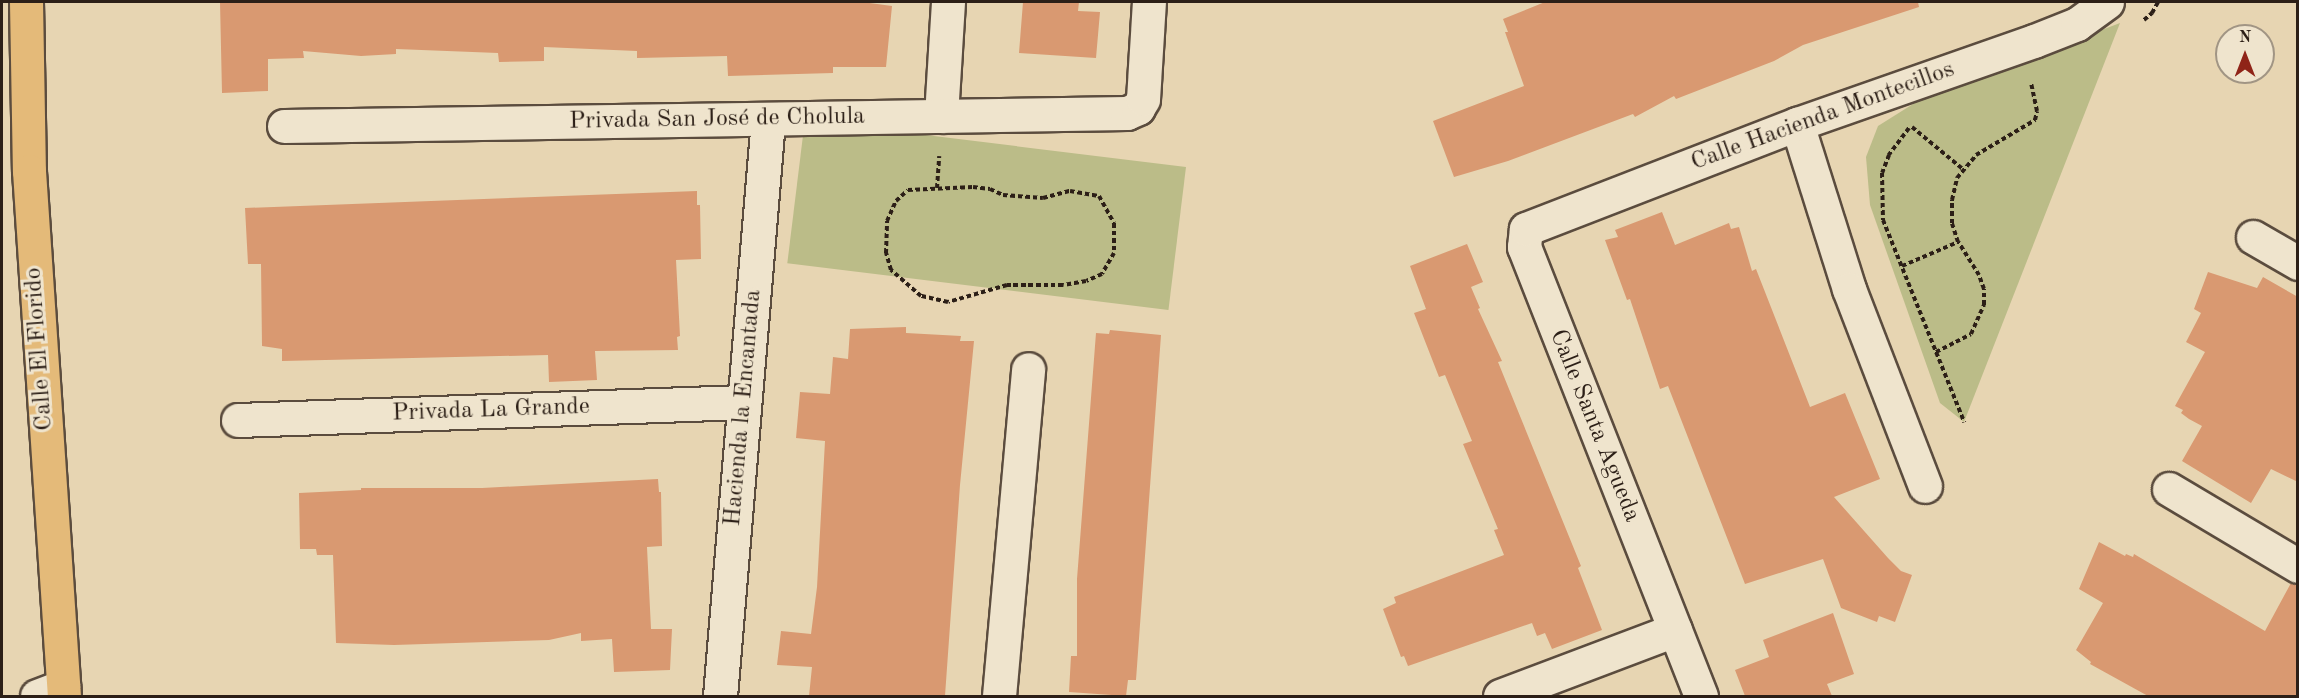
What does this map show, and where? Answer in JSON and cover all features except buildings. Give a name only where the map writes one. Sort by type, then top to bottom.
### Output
[{"type":"main road","name":"Calle El Florido","points":[[26,2],[30,183],[55,693]]},
{"type":"street","points":[[941,116],[948,2]]},
{"type":"street","name":"Privada San José de Cholula","points":[[284,126],[1127,113],[1138,108],[1143,99],[1149,2]]},
{"type":"street","name":"Calle Hacienda Montecillos","points":[[1534,225],[1797,124],[2034,41],[2077,24],[2107,2]]},
{"type":"street","name":"Hacienda la Encantada","points":[[720,696],[768,120]]},
{"type":"street","points":[[1797,124],[1849,289],[1925,486]]},
{"type":"street","name":"Calle Santa Agueda","points":[[1534,225],[1526,229],[1524,247],[1701,696]]},
{"type":"street","points":[[2253,237],[2298,263]]},
{"type":"street","points":[[999,696],[1028,369]]},
{"type":"street","name":"Privada La Grande","points":[[238,420],[744,402]]},
{"type":"street","points":[[2169,489],[2298,566]]},
{"type":"street","points":[[1500,696],[1675,630]]},
{"type":"street","points":[[702,696],[720,696]]},
{"type":"path","points":[[2140,23],[2152,13],[2158,2]]},
{"type":"path","points":[[1936,352],[1971,334],[1984,304],[1984,289],[1979,275],[1958,242],[1952,223],[1952,200],[1957,178],[1976,155],[2035,120],[2036,103],[2029,73]]},
{"type":"path","points":[[1915,119],[1889,155],[1882,172],[1883,220],[1964,422]]},
{"type":"path","points":[[1911,126],[1964,170]]},
{"type":"path","points":[[973,187],[990,189],[1003,195],[1043,198],[1070,191],[1099,196],[1114,223],[1114,253],[1102,274],[1086,281],[1063,285],[1007,285],[948,302],[921,296],[891,270],[886,253],[888,221],[896,201],[908,190],[973,187]]},
{"type":"path","points":[[1902,266],[1958,242]]},
{"type":"green space","points":[[2120,23],[1964,422],[1940,403],[1870,205],[1866,157],[1878,126],[1921,99]]},
{"type":"green space","points":[[805,120],[1186,167],[1168,310],[787,263]]}]
